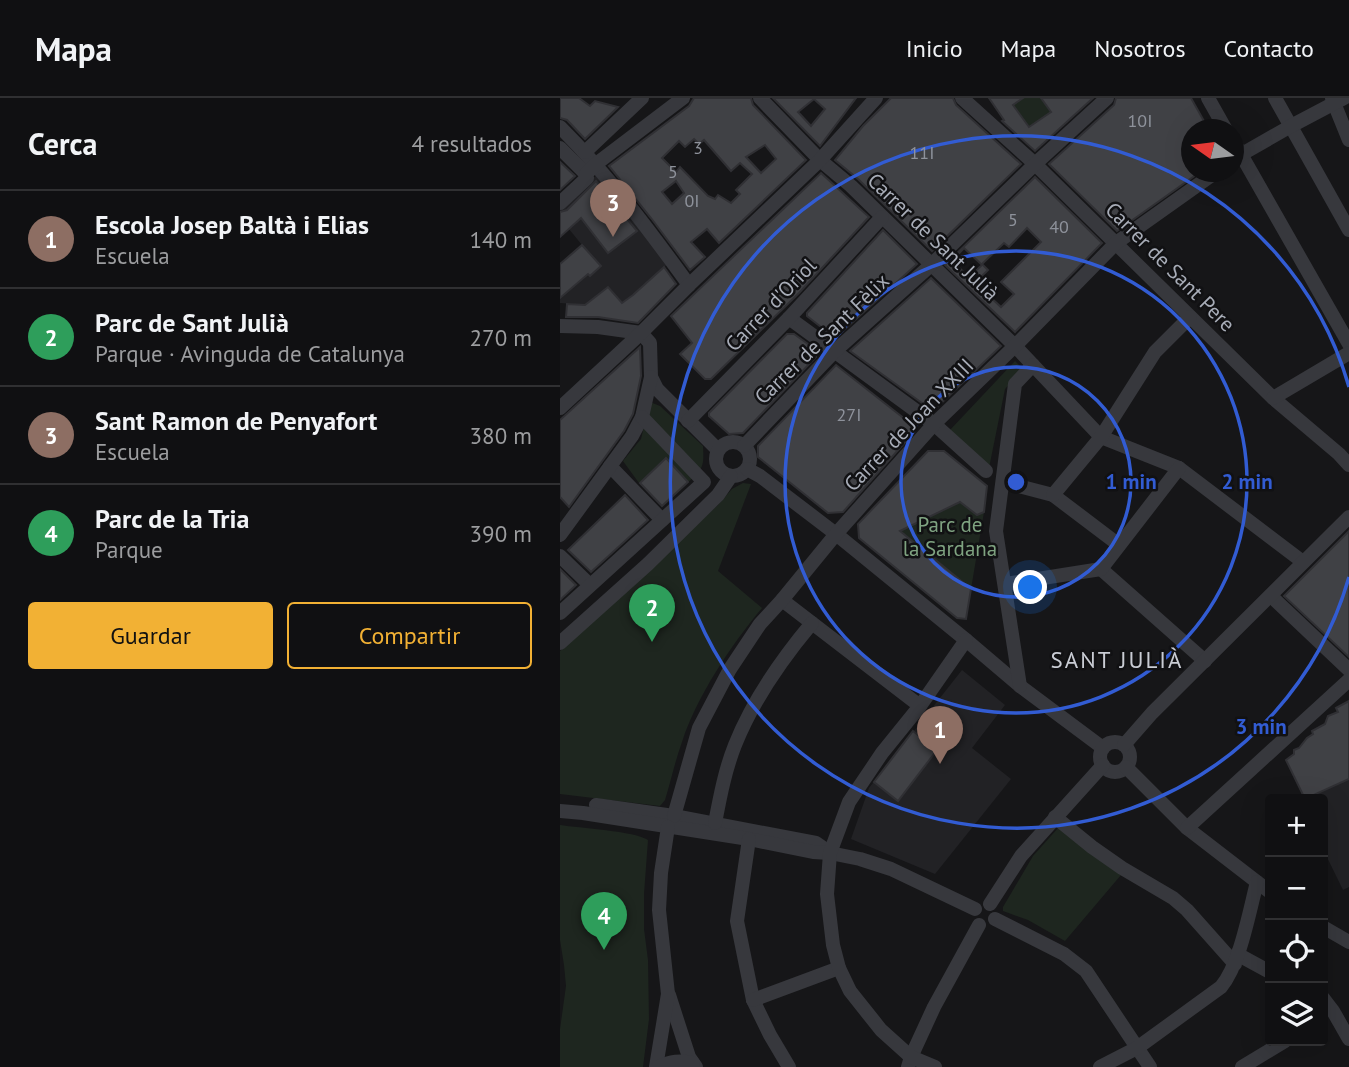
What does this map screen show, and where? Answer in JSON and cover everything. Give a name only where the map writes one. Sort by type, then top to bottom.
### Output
[{"type":"street","points":[[585,152],[642,98]]},
{"type":"street","points":[[560,408],[820,160],[876,98]]},
{"type":"street","name":"Carrer de Sant Pere","points":[[962,98],[1035,164],[1273,398],[1344,460]]},
{"type":"street","name":"Carrer de Sant Fèlix","points":[[744,446],[835,351],[931,265],[1107,98]]},
{"type":"street","points":[[1208,98],[1220,119]]},
{"type":"street","points":[[1275,98],[1349,230]]},
{"type":"street","points":[[560,203],[587,178],[591,169],[675,100]]},
{"type":"street","points":[[1244,148],[1336,100],[1349,140]]},
{"type":"street","name":"Carrer de Sant Julià","points":[[768,101],[820,160],[851,186],[1015,346],[1101,437]]},
{"type":"street","points":[[560,127],[585,152],[591,169]]},
{"type":"street","points":[[560,148],[591,169],[642,220],[689,285]]},
{"type":"street","points":[[1244,166],[1349,344]]},
{"type":"street","name":"Carrer de Joan XXIII","points":[[668,994],[659,910],[664,841],[699,728],[730,669],[760,624],[934,424],[1116,243],[1202,182]]},
{"type":"street","name":"Carrer d'Oriol","points":[[688,421],[883,217]]},
{"type":"street","points":[[1053,495],[1101,437],[1155,352],[1190,317]]},
{"type":"street","points":[[789,318],[934,424],[986,471]]},
{"type":"street","points":[[560,326],[597,327],[641,333],[650,343],[651,376],[642,417],[632,436],[560,535]]},
{"type":"street","points":[[1273,398],[1349,353]]},
{"type":"street","points":[[1020,687],[996,531],[1015,384],[1033,365]]},
{"type":"street","points":[[651,376],[657,389],[718,450]]},
{"type":"street","points":[[560,613],[704,482],[642,417]]},
{"type":"street","points":[[1101,437],[1179,468],[1303,562]]},
{"type":"street","points":[[727,443],[744,446],[749,454],[747,469],[731,476],[724,474],[718,468],[716,460],[718,450],[727,443]]},
{"type":"street","points":[[610,466],[662,520]]},
{"type":"street","points":[[1005,584],[1101,569],[1179,468]]},
{"type":"street","points":[[747,469],[836,534],[1020,687],[1103,748]]},
{"type":"street","points":[[560,643],[648,564],[718,495],[731,476]]},
{"type":"street","points":[[1003,482],[1053,495],[1119,545]]},
{"type":"street","points":[[1124,746],[1152,713],[1349,517]]},
{"type":"street","points":[[560,556],[590,585]]},
{"type":"street","points":[[1101,569],[1205,661]]},
{"type":"street","points":[[1271,596],[1349,670]]},
{"type":"street","points":[[782,600],[919,706]]},
{"type":"street","points":[[715,824],[734,747],[753,705],[789,650],[812,623]]},
{"type":"street","points":[[935,1067],[909,1062],[850,991],[839,968],[833,945],[827,894],[830,852],[849,802],[882,752],[966,640]]},
{"type":"street","points":[[1187,828],[1349,680]]},
{"type":"street","points":[[1114,742],[1124,746],[1129,755],[1126,766],[1113,772],[1103,765],[1100,760],[1103,748],[1114,742]]},
{"type":"street","points":[[990,905],[1021,856],[1103,765]]},
{"type":"street","points":[[1126,766],[1187,828],[1265,888]]},
{"type":"street","points":[[560,802],[582,804],[813,852],[830,852],[860,859],[891,869],[975,909]]},
{"type":"street","points":[[560,811],[715,824],[816,843],[830,852]]},
{"type":"street","points":[[1055,817],[1122,868],[1173,898],[1236,959],[1265,970]]},
{"type":"street","points":[[749,839],[737,921],[753,1000],[769,1035],[789,1067]]},
{"type":"street","points":[[1100,1067],[1137,1048],[1221,987],[1236,959],[1257,882]]},
{"type":"street","points":[[983,903],[990,905],[995,911],[995,919],[988,926],[979,925],[974,920],[975,909],[983,903]]},
{"type":"street","points":[[995,919],[1064,954],[1086,971],[1150,1067]]},
{"type":"street","points":[[909,1062],[934,1007],[979,925]]},
{"type":"street","points":[[1328,930],[1349,942]]},
{"type":"street","points":[[753,1000],[839,968]]},
{"type":"street","points":[[668,994],[695,1065]]},
{"type":"street","points":[[657,1067],[668,994]]},
{"type":"street","points":[[1328,1014],[1349,1039]]},
{"type":"street","points":[[1242,1067],[1277,1046]]},
{"type":"street","points":[[657,1067],[679,1060],[695,1065]]},
{"type":"shaded area","points":[[600,172],[669,263],[623,302],[604,306],[560,303],[560,264],[582,245],[560,218],[560,208]]},
{"type":"shaded area","points":[[962,670],[1005,705],[972,748],[1011,779],[935,874],[851,839],[869,788]]},
{"type":"shaded area","points":[[1349,779],[1349,887],[1343,890],[1328,859],[1328,794],[1318,794]]},
{"type":"green space","points":[[1023,98],[1041,98],[1051,112],[1029,127],[1013,105]]},
{"type":"green space","points":[[1015,361],[1023,369],[1005,389],[989,468],[950,430]]},
{"type":"green space","points":[[650,402],[660,406],[703,446],[702,466],[688,482],[667,459],[639,483],[623,461],[641,439]]},
{"type":"green space","points":[[743,483],[751,484],[718,571],[762,608],[727,655],[696,707],[665,800],[660,806],[560,794],[560,651],[732,489]]},
{"type":"green space","name":"Parc de la Sardana","points":[[960,502],[977,515],[984,512],[971,589],[900,531]]},
{"type":"green space","points":[[560,825],[619,832],[648,840],[644,929],[648,960],[649,1019],[643,1067],[560,1067],[560,1029],[566,986],[560,940]]},
{"type":"green space","points":[[1059,827],[1121,875],[1065,941],[1028,920],[1003,911],[1033,856]]},
{"type":"building","points":[[560,98],[579,98],[590,106],[595,101],[618,107],[585,139],[567,120],[560,118]]},
{"type":"building","points":[[694,98],[751,98],[753,105],[806,160],[719,243],[707,229],[691,242],[705,257],[690,270],[609,166],[689,106]],"holes":[[[694,139],[699,144],[704,140],[731,171],[740,163],[752,174],[736,190],[740,194],[731,203],[718,195],[715,199],[708,196],[680,167],[676,172],[662,158],[679,141],[685,147]],[[765,145],[776,159],[761,173],[746,157]],[[676,181],[684,193],[672,204],[662,192]]]},
{"type":"building","points":[[773,98],[856,98],[820,146]],"holes":[[[814,99],[825,109],[811,126],[798,112]]]},
{"type":"building","points":[[891,98],[953,98],[956,105],[1021,164],[932,251],[835,160]]},
{"type":"building","points":[[989,98],[1023,98],[1013,105],[1029,127],[1051,112],[1041,98],[1093,98],[1035,151],[1002,121],[1004,120]]},
{"type":"building","points":[[1116,98],[1191,98],[1203,119],[1181,119],[1181,182],[1186,182],[1117,231],[1049,164],[1114,105]]},
{"type":"building","points":[[560,162],[575,176],[560,190]]},
{"type":"building","points":[[821,173],[869,217],[799,293],[711,379],[705,379],[680,354],[692,343],[671,316]]},
{"type":"building","points":[[1035,177],[1102,243],[1015,332],[945,265]],"holes":[[[1027,228],[1041,242],[1001,282],[1014,294],[1001,307],[988,295],[991,292],[978,280],[988,270],[982,264],[1004,243],[1009,247]],[[964,248],[982,265],[969,277],[952,261]]]},
{"type":"building","points":[[596,181],[637,231],[608,253],[581,218],[560,237],[560,212],[567,210]]},
{"type":"building","points":[[883,230],[917,264],[835,338],[807,316],[807,313]]},
{"type":"building","points":[[582,245],[601,266],[560,298],[560,264]]},
{"type":"building","points":[[664,267],[676,284],[638,323],[598,317],[566,317],[567,304],[585,305],[608,287],[622,303]]},
{"type":"building","points":[[931,278],[1001,346],[933,411],[850,351]]},
{"type":"building","points":[[787,334],[794,334],[815,349],[816,357],[743,433],[729,434],[709,413]]},
{"type":"building","points":[[640,347],[641,376],[633,414],[624,431],[569,507],[560,497],[560,420]]},
{"type":"building","points":[[836,365],[915,427],[915,431],[843,512],[828,513],[758,457],[758,446]]},
{"type":"building","points":[[928,451],[944,451],[987,486],[984,512],[977,515],[960,502],[900,531],[971,589],[966,619],[957,618],[859,538],[858,524]]},
{"type":"building","points":[[666,458],[688,482],[662,506],[640,483]]},
{"type":"building","points":[[625,495],[648,520],[591,572],[568,550]]},
{"type":"building","points":[[1349,531],[1349,657],[1284,596]]},
{"type":"building","points":[[560,569],[576,585],[560,600]]},
{"type":"building","points":[[1349,701],[1349,779],[1316,794],[1303,794],[1286,760],[1313,734],[1312,731],[1325,724],[1328,716],[1338,712],[1336,708]]},
{"type":"building","points":[[913,731],[937,750],[898,801],[874,782]]},
{"type":"place","name":"Sant Ramon de Penyafort","points":[[613,237]]},
{"type":"place","name":"Parc de Sant Julià","points":[[652,642]]},
{"type":"place","name":"Escola Josep Baltà i Elias","points":[[940,764]]},
{"type":"place","name":"Parc de la Tria","points":[[604,950]]},
{"type":"district","name":"SANT JULIÀ","points":[[1117,660]]}]
